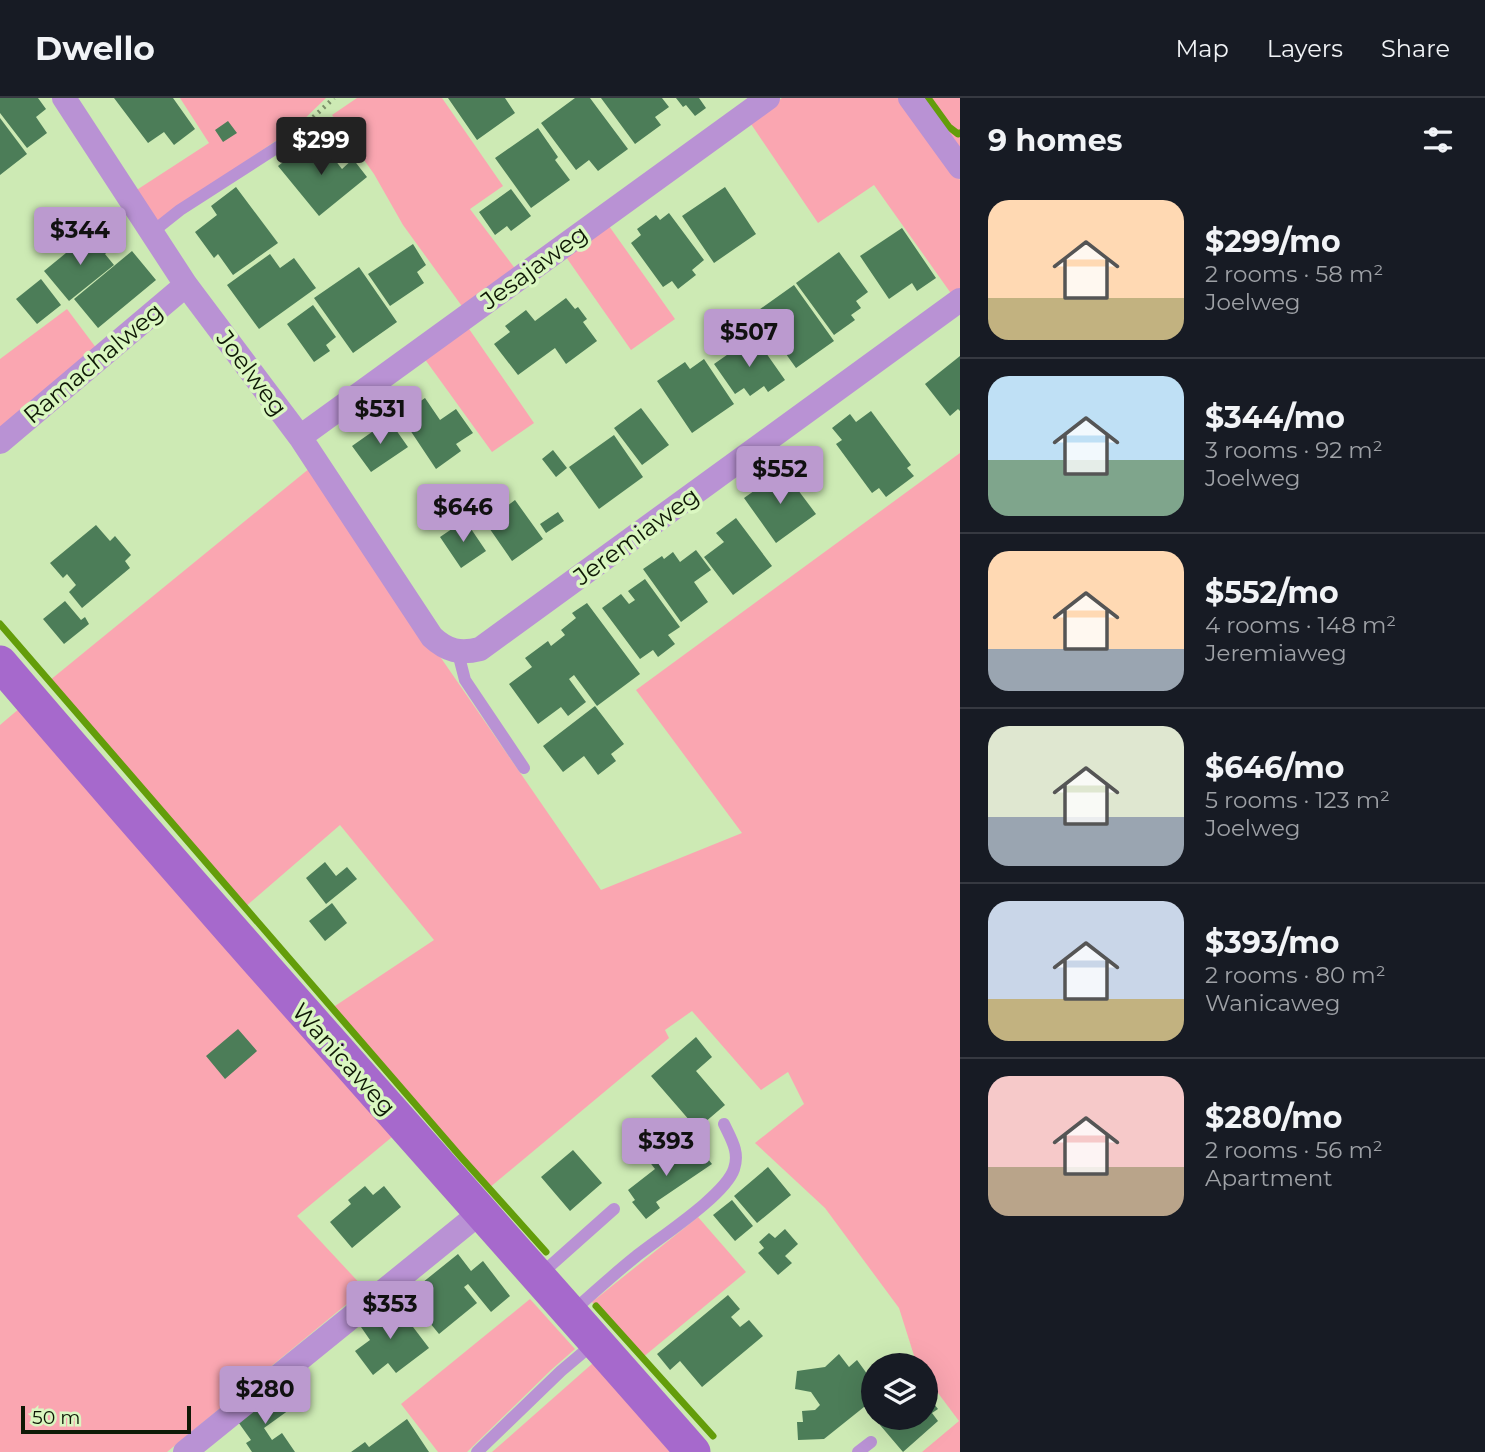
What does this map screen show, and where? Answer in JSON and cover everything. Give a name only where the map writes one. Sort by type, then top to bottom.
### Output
[{"type":"street","name":"Joelweg","points":[[64,98],[186,285],[300,437],[432,637],[450,649]]},
{"type":"street","name":"Jesajaweg","points":[[300,437],[768,98]]},
{"type":"street","points":[[910,98],[960,167]]},
{"type":"street","name":"Ramachalweg","points":[[0,442],[186,285]]},
{"type":"street","name":"Jeremiaweg","points":[[450,649],[480,649],[960,300]]},
{"type":"street","name":"Wanicaweg","points":[[0,663],[284,992],[693,1452]]},
{"type":"street","points":[[185,1452],[481,1212]]},
{"type":"lane","points":[[151,233],[180,210],[298,134]]},
{"type":"lane","points":[[450,649],[465,680],[524,768]]},
{"type":"lane","points":[[570,1313],[724,1184],[734,1171],[737,1153],[723,1124]]},
{"type":"lane","points":[[538,1277],[614,1209]]},
{"type":"lane","points":[[477,1452],[596,1341]]},
{"type":"lane","points":[[858,1452],[871,1442]]},
{"type":"path","points":[[298,134],[311,118],[334,98]]},
{"type":"shaded area","points":[[180,98],[326,98],[296,127],[157,222],[132,193],[209,143]]},
{"type":"shaded area","points":[[357,98],[442,98],[503,186],[470,209],[517,271],[464,309],[403,225],[374,174],[332,115]]},
{"type":"shaded area","points":[[782,98],[901,98],[960,180],[960,295],[955,299],[874,185],[818,223],[749,121]]},
{"type":"shaded area","points":[[917,98],[960,98],[960,156]]},
{"type":"shaded area","points":[[609,226],[675,319],[631,350],[566,257]]},
{"type":"shaded area","points":[[67,309],[97,349],[0,430],[0,359]]},
{"type":"shaded area","points":[[467,326],[534,423],[492,452],[424,358]]},
{"type":"shaded area","points":[[960,453],[960,1452],[922,1452],[959,1421],[938,1393],[938,1353],[913,1353],[899,1308],[825,1208],[755,1143],[804,1104],[788,1072],[761,1090],[692,1011],[665,1030],[669,1038],[489,1188],[332,1008],[434,940],[340,825],[245,907],[49,681],[310,468],[601,890],[742,833],[636,690]]},
{"type":"shaded area","points":[[20,708],[392,1137],[297,1216],[365,1289],[167,1452],[0,1452],[0,725]]},
{"type":"shaded area","points":[[698,1217],[746,1272],[642,1358],[592,1302]]},
{"type":"shaded area","points":[[530,1299],[575,1349],[467,1452],[438,1452],[401,1404]]},
{"type":"shaded area","points":[[593,1363],[670,1452],[492,1452]]},
{"type":"building","points":[[0,98],[38,98],[46,109],[36,117],[47,133],[27,148],[0,113]]},
{"type":"building","points":[[114,98],[173,98],[195,129],[174,145],[164,132],[148,143]]},
{"type":"building","points":[[448,98],[505,98],[515,113],[477,140]]},
{"type":"building","points":[[575,98],[590,98],[628,149],[598,171],[589,160],[576,170],[541,123]]},
{"type":"building","points":[[601,98],[662,98],[669,107],[655,117],[661,125],[635,144]]},
{"type":"building","points":[[676,98],[699,98],[706,108],[695,116]]},
{"type":"building","points":[[0,118],[27,154],[0,175]]},
{"type":"building","points":[[228,121],[237,133],[223,142],[215,130]]},
{"type":"building","points":[[538,128],[558,157],[555,160],[570,180],[531,208],[495,158]]},
{"type":"building","points":[[310,141],[318,151],[324,146],[342,169],[353,159],[367,177],[319,216],[278,166]]},
{"type":"building","points":[[236,187],[278,243],[233,275],[218,254],[214,258],[195,232],[217,215],[211,206]]},
{"type":"building","points":[[725,187],[756,234],[714,263],[682,216]]},
{"type":"building","points":[[511,189],[531,216],[511,231],[507,226],[495,235],[479,212]]},
{"type":"building","points":[[669,213],[704,260],[692,270],[696,275],[678,289],[672,281],[663,287],[631,243],[641,235],[637,229],[656,215],[660,220]]},
{"type":"building","points":[[902,228],[936,278],[917,291],[912,283],[889,299],[860,256]]},
{"type":"building","points":[[88,235],[95,244],[101,239],[110,250],[105,254],[114,265],[69,301],[44,271]]},
{"type":"building","points":[[413,244],[426,265],[417,272],[424,283],[390,306],[368,274]]},
{"type":"building","points":[[132,251],[156,280],[98,328],[74,299]]},
{"type":"building","points":[[839,252],[868,292],[856,301],[861,308],[851,315],[855,320],[834,335],[796,283]]},
{"type":"building","points":[[270,254],[280,268],[294,258],[316,288],[259,329],[227,285]]},
{"type":"building","points":[[359,267],[397,322],[353,353],[314,298]]},
{"type":"building","points":[[41,279],[61,305],[37,324],[16,299]]},
{"type":"building","points":[[794,285],[834,341],[796,368],[756,312]]},
{"type":"building","points":[[566,298],[575,309],[578,307],[587,319],[583,322],[597,341],[566,364],[555,348],[518,375],[494,344],[510,332],[505,326],[526,310],[535,321]]},
{"type":"building","points":[[313,305],[336,337],[326,345],[330,351],[314,362],[287,324]]},
{"type":"building","points":[[754,336],[785,380],[768,392],[764,386],[750,396],[744,388],[735,394],[714,364]]},
{"type":"building","points":[[960,356],[960,411],[958,409],[950,416],[925,384]]},
{"type":"building","points":[[704,359],[734,404],[692,433],[657,381],[685,362],[690,369]]},
{"type":"building","points":[[425,398],[440,420],[456,409],[473,433],[456,444],[461,451],[436,469],[400,415]]},
{"type":"building","points":[[641,408],[669,445],[642,465],[614,428]]},
{"type":"building","points":[[871,411],[911,465],[907,468],[914,476],[886,497],[879,488],[872,493],[836,444],[842,440],[832,428],[850,414],[856,422]]},
{"type":"building","points":[[389,420],[408,447],[371,472],[352,446]]},
{"type":"building","points":[[614,435],[643,477],[599,509],[569,467]]},
{"type":"building","points":[[553,450],[567,468],[556,477],[542,459]]},
{"type":"building","points":[[783,470],[816,514],[776,543],[744,498]]},
{"type":"building","points":[[515,500],[543,539],[512,561],[485,522]]},
{"type":"building","points":[[558,512],[564,521],[546,533],[540,524]]},
{"type":"building","points":[[736,518],[772,566],[733,595],[704,557],[724,542],[716,533]]},
{"type":"building","points":[[465,520],[486,551],[461,568],[440,537]]},
{"type":"building","points":[[96,525],[110,541],[115,536],[131,555],[125,561],[130,568],[82,608],[69,592],[76,585],[67,574],[63,578],[50,563]]},
{"type":"building","points":[[696,550],[711,570],[694,582],[708,602],[681,622],[643,569],[673,552],[680,562]]},
{"type":"building","points":[[645,579],[680,627],[668,635],[675,644],[658,657],[653,650],[640,659],[602,608],[621,594],[629,604],[635,600],[628,591]]},
{"type":"building","points":[[65,601],[81,620],[85,617],[89,624],[64,644],[43,619]]},
{"type":"building","points":[[587,603],[640,674],[597,706],[574,675],[569,679],[586,702],[568,716],[561,707],[538,724],[509,684],[532,667],[525,658],[548,641],[551,646],[565,635],[561,630],[576,618],[572,613]]},
{"type":"building","points":[[595,706],[624,744],[611,754],[616,761],[598,775],[584,756],[563,772],[543,746]]},
{"type":"building","points":[[325,862],[336,876],[347,867],[357,879],[326,904],[306,878]]},
{"type":"building","points":[[332,903],[347,923],[325,941],[309,921]]},
{"type":"building","points":[[238,1029],[257,1051],[225,1079],[206,1056]]},
{"type":"building","points":[[696,1037],[712,1057],[696,1071],[725,1105],[697,1129],[651,1076]]},
{"type":"building","points":[[695,1143],[712,1164],[656,1202],[660,1208],[646,1219],[632,1202],[635,1200],[628,1190],[655,1169],[645,1156],[656,1147],[669,1164]]},
{"type":"building","points":[[573,1150],[602,1183],[570,1211],[541,1177]]},
{"type":"building","points":[[768,1167],[791,1195],[757,1223],[734,1196]]},
{"type":"building","points":[[365,1186],[373,1195],[384,1186],[401,1207],[352,1248],[330,1222],[351,1204],[348,1200]]},
{"type":"building","points":[[732,1200],[753,1226],[735,1241],[713,1215]]},
{"type":"building","points":[[785,1229],[798,1244],[785,1256],[792,1263],[778,1275],[758,1253],[764,1248],[759,1242],[769,1233],[775,1238]]},
{"type":"building","points":[[458,1254],[471,1271],[483,1261],[510,1296],[491,1312],[468,1284],[464,1287],[477,1303],[439,1334],[407,1295]]},
{"type":"building","points":[[728,1295],[740,1309],[731,1317],[740,1327],[749,1320],[763,1336],[702,1387],[680,1361],[670,1370],[657,1354]]},
{"type":"building","points":[[394,1302],[429,1348],[396,1373],[388,1363],[373,1375],[355,1351],[370,1340],[361,1327]]},
{"type":"building","points":[[839,1354],[849,1367],[857,1360],[861,1366],[861,1409],[824,1439],[798,1440],[797,1422],[803,1422],[802,1411],[815,1410],[820,1405],[811,1392],[795,1389],[797,1371],[825,1367]]},
{"type":"building","points":[[275,1391],[289,1410],[264,1428],[272,1440],[282,1433],[295,1452],[252,1452],[246,1443],[251,1440],[236,1419]]},
{"type":"building","points":[[407,1419],[429,1452],[351,1452],[365,1442],[369,1447]]},
{"type":"building","points":[[884,1430],[928,1430],[903,1452]]},
{"type":"waterway","points":[[928,98],[949,127],[960,133]]},
{"type":"waterway","points":[[0,624],[546,1252]]},
{"type":"waterway","points":[[596,1306],[713,1436]]}]
